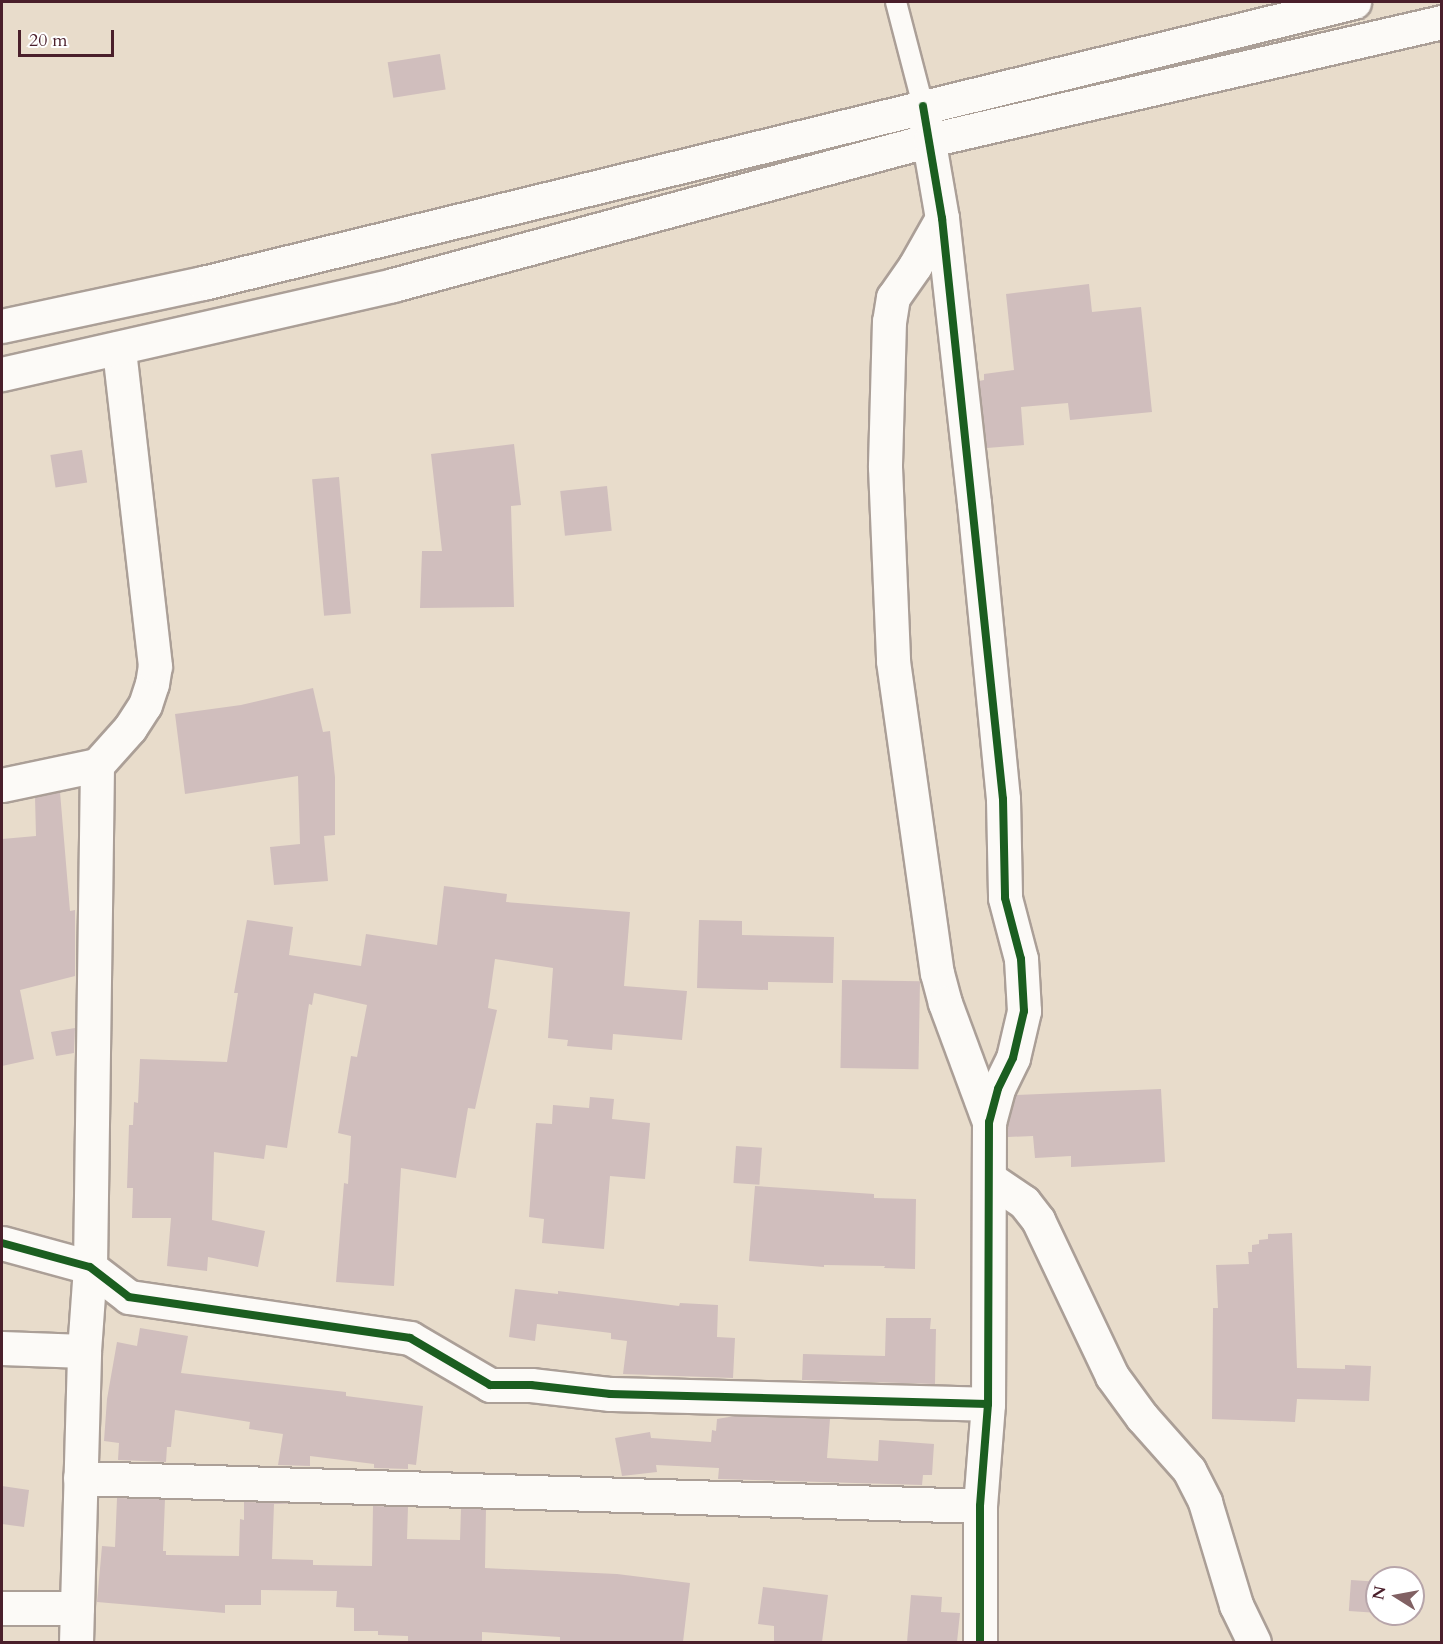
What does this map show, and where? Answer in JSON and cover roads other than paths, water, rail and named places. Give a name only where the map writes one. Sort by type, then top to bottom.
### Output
[{"type":"main road","points":[[2,326],[203,283],[1354,2]]},
{"type":"main road","points":[[2,374],[393,285],[930,140],[1442,22]]},
{"type":"main road","points":[[923,106],[942,218],[1003,799],[1005,898],[1021,959],[1024,1011],[1013,1058],[998,1089],[989,1122],[988,1404],[980,1506],[980,1642]]},
{"type":"main road","points":[[942,218],[915,266],[893,297],[889,321],[885,467],[893,661],[937,973],[945,1003],[989,1122]]},
{"type":"main road","points":[[2,785],[97,765],[130,728],[145,705],[155,666],[120,348]]},
{"type":"main road","points":[[76,1642],[84,1351],[90,1267],[97,765]]},
{"type":"main road","points":[[990,1179],[1024,1202],[1038,1220],[1112,1376],[1142,1417],[1189,1470],[1205,1502],[1236,1605],[1254,1642]]},
{"type":"main road","points":[[2,1243],[90,1267],[129,1297],[410,1338],[490,1385],[531,1385],[610,1394],[988,1404]]},
{"type":"main road","points":[[2,1348],[84,1351]]},
{"type":"main road","points":[[80,1478],[980,1506]]},
{"type":"main road","points":[[2,1608],[77,1608]]},
{"type":"lane","points":[[896,2],[923,106]]}]
